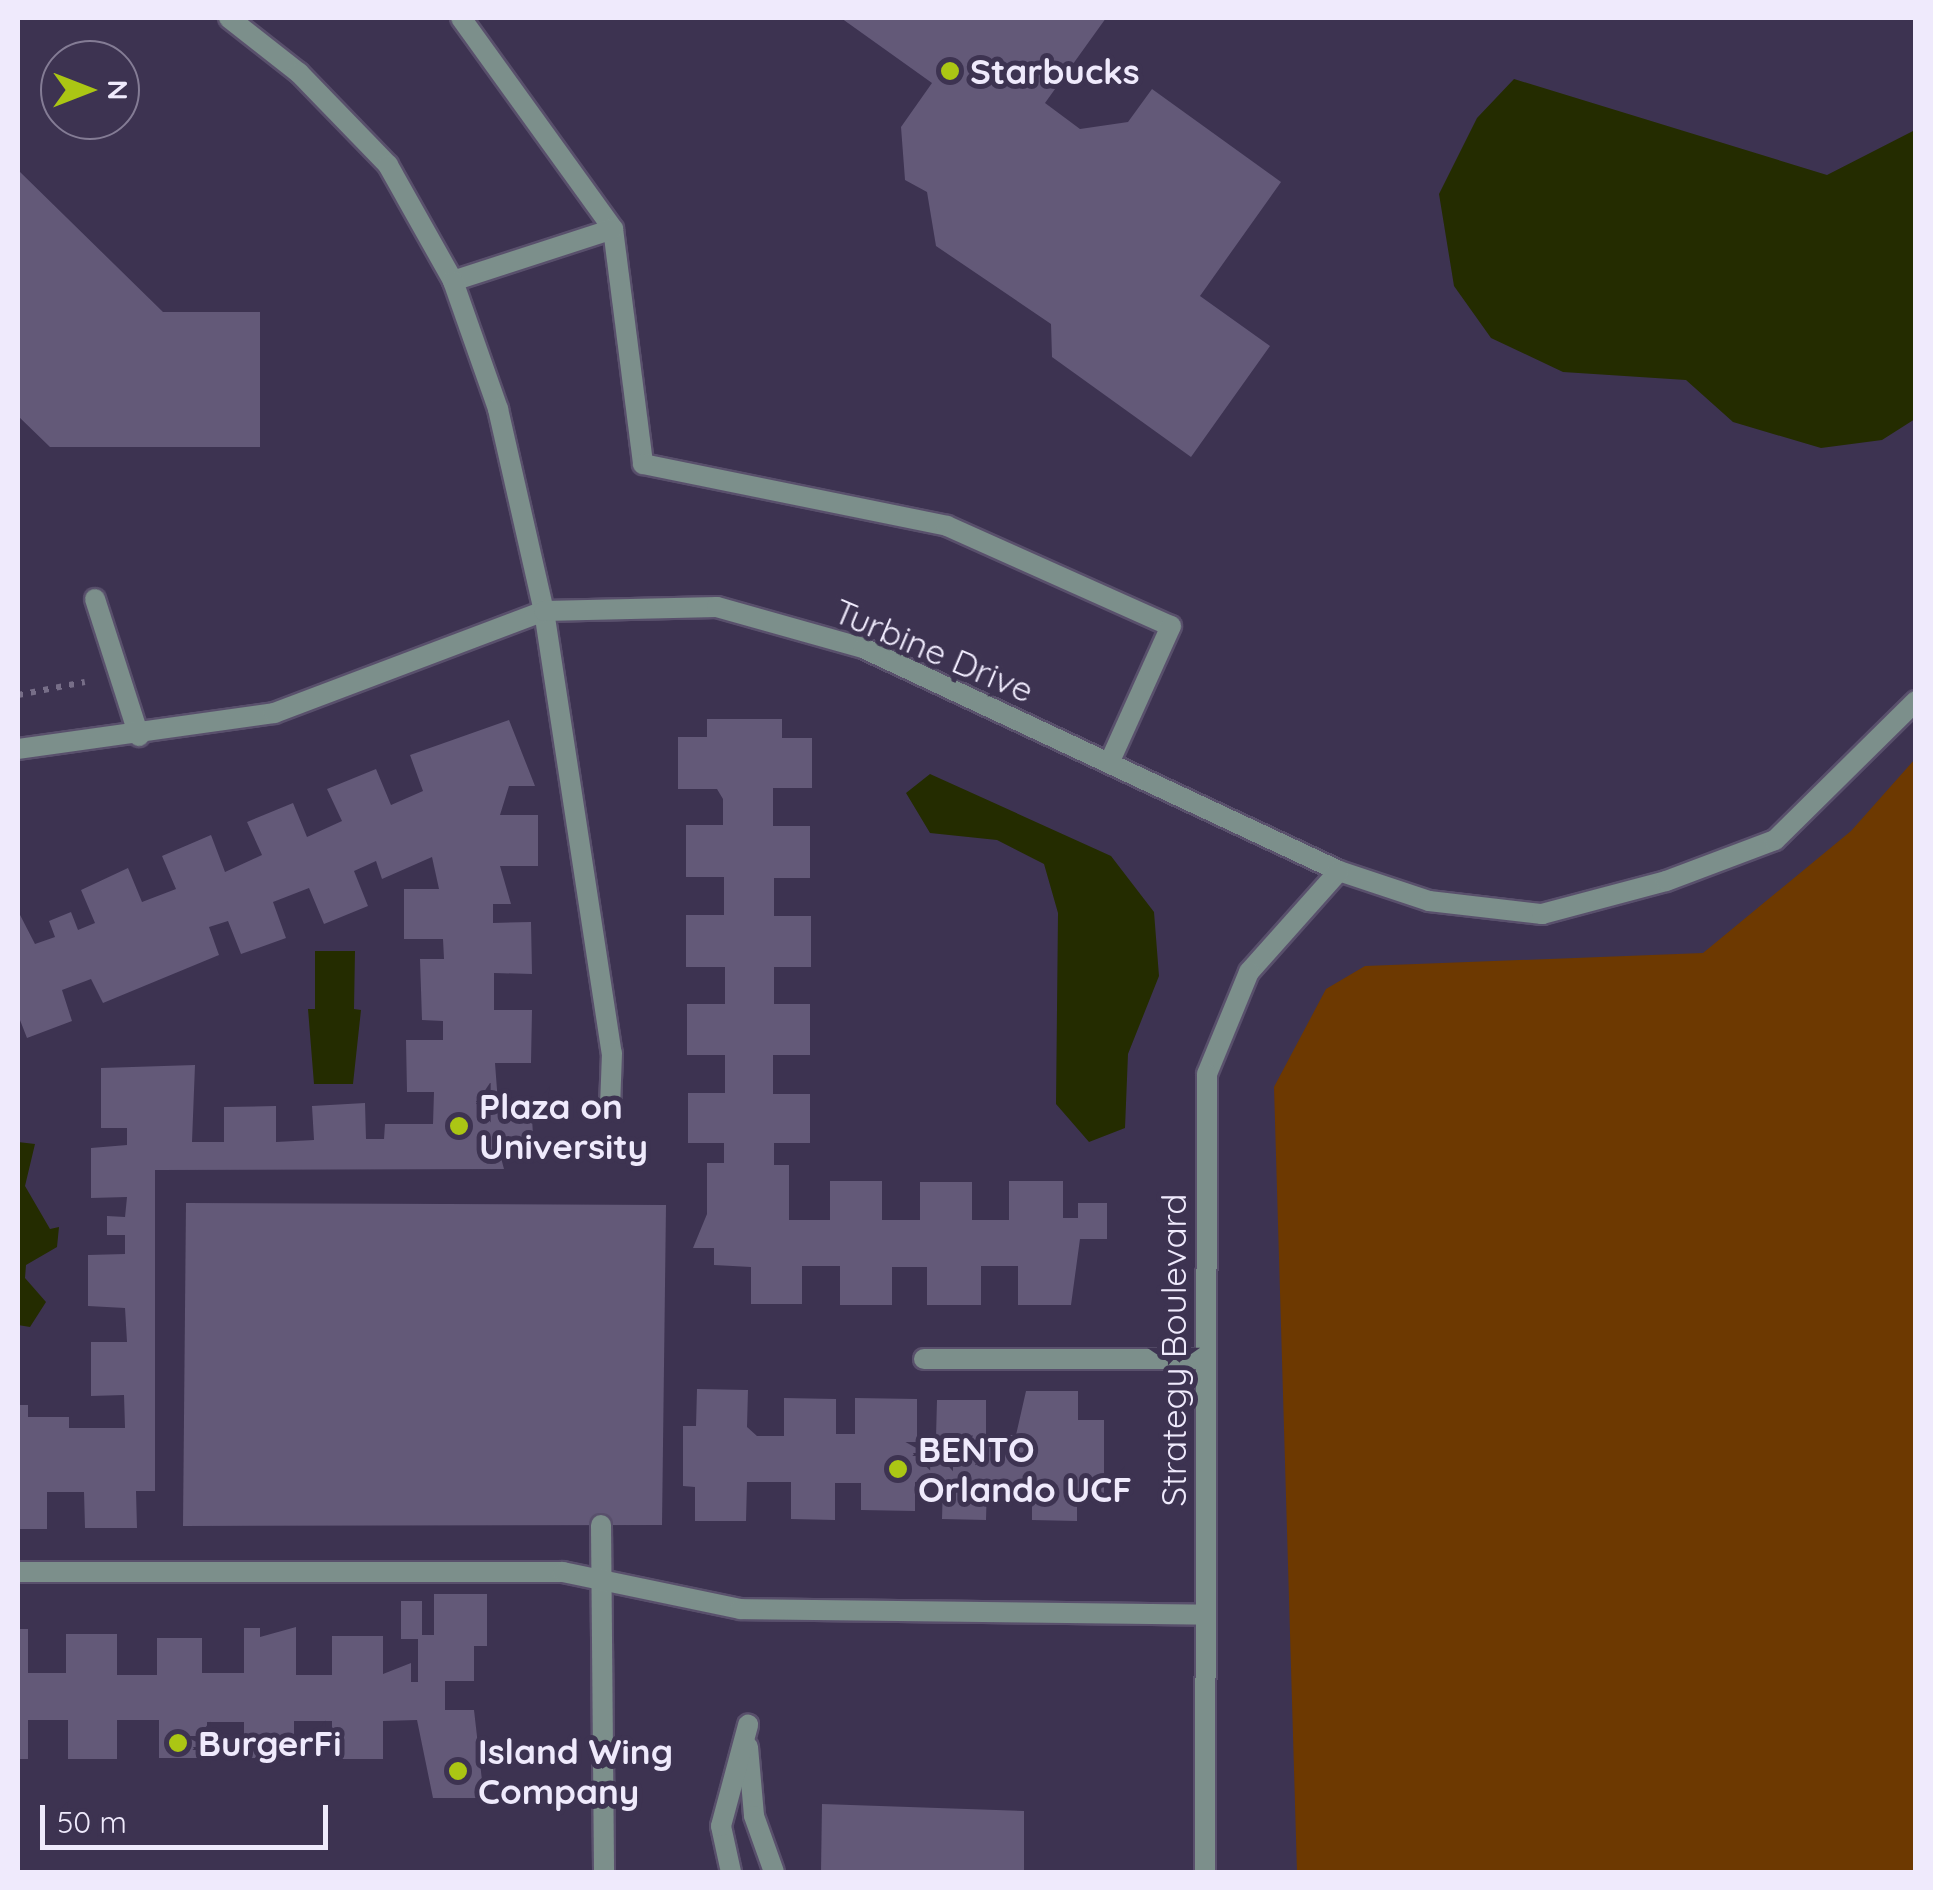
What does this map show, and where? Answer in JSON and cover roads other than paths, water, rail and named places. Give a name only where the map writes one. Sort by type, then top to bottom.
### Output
[{"type":"street","points":[[229,18],[299,73],[388,165],[453,281],[498,409],[544,610],[612,1053],[610,1108]]},
{"type":"street","points":[[461,18],[614,229],[643,464],[947,526],[1171,626],[1110,761]]},
{"type":"street","points":[[453,281],[614,229]]},
{"type":"street","points":[[95,599],[139,736]]},
{"type":"street","name":"Turbine Drive","points":[[18,750],[139,736],[274,713],[544,610],[717,607],[863,648],[1339,871],[1429,901],[1542,914],[1666,882],[1775,840],[1916,701]]},
{"type":"street","name":"Strategy Boulevard","points":[[1204,1872],[1208,1074],[1250,972],[1339,871]]},
{"type":"street","points":[[924,1359],[1204,1358]]},
{"type":"street","points":[[601,1525],[604,1872]]},
{"type":"street","points":[[18,1572],[562,1572],[740,1609],[1204,1615]]},
{"type":"street","points":[[731,1872],[722,1826],[748,1725],[754,1816],[774,1872]]},
{"type":"place","name":"Starbucks","points":[[950,71]]},
{"type":"place","name":"Plaza on University","points":[[459,1126]]},
{"type":"place","name":"BENTO Orlando UCF","points":[[898,1469]]},
{"type":"place","name":"BurgerFi","points":[[178,1743]]},
{"type":"place","name":"Island Wing Company","points":[[458,1771]]}]
